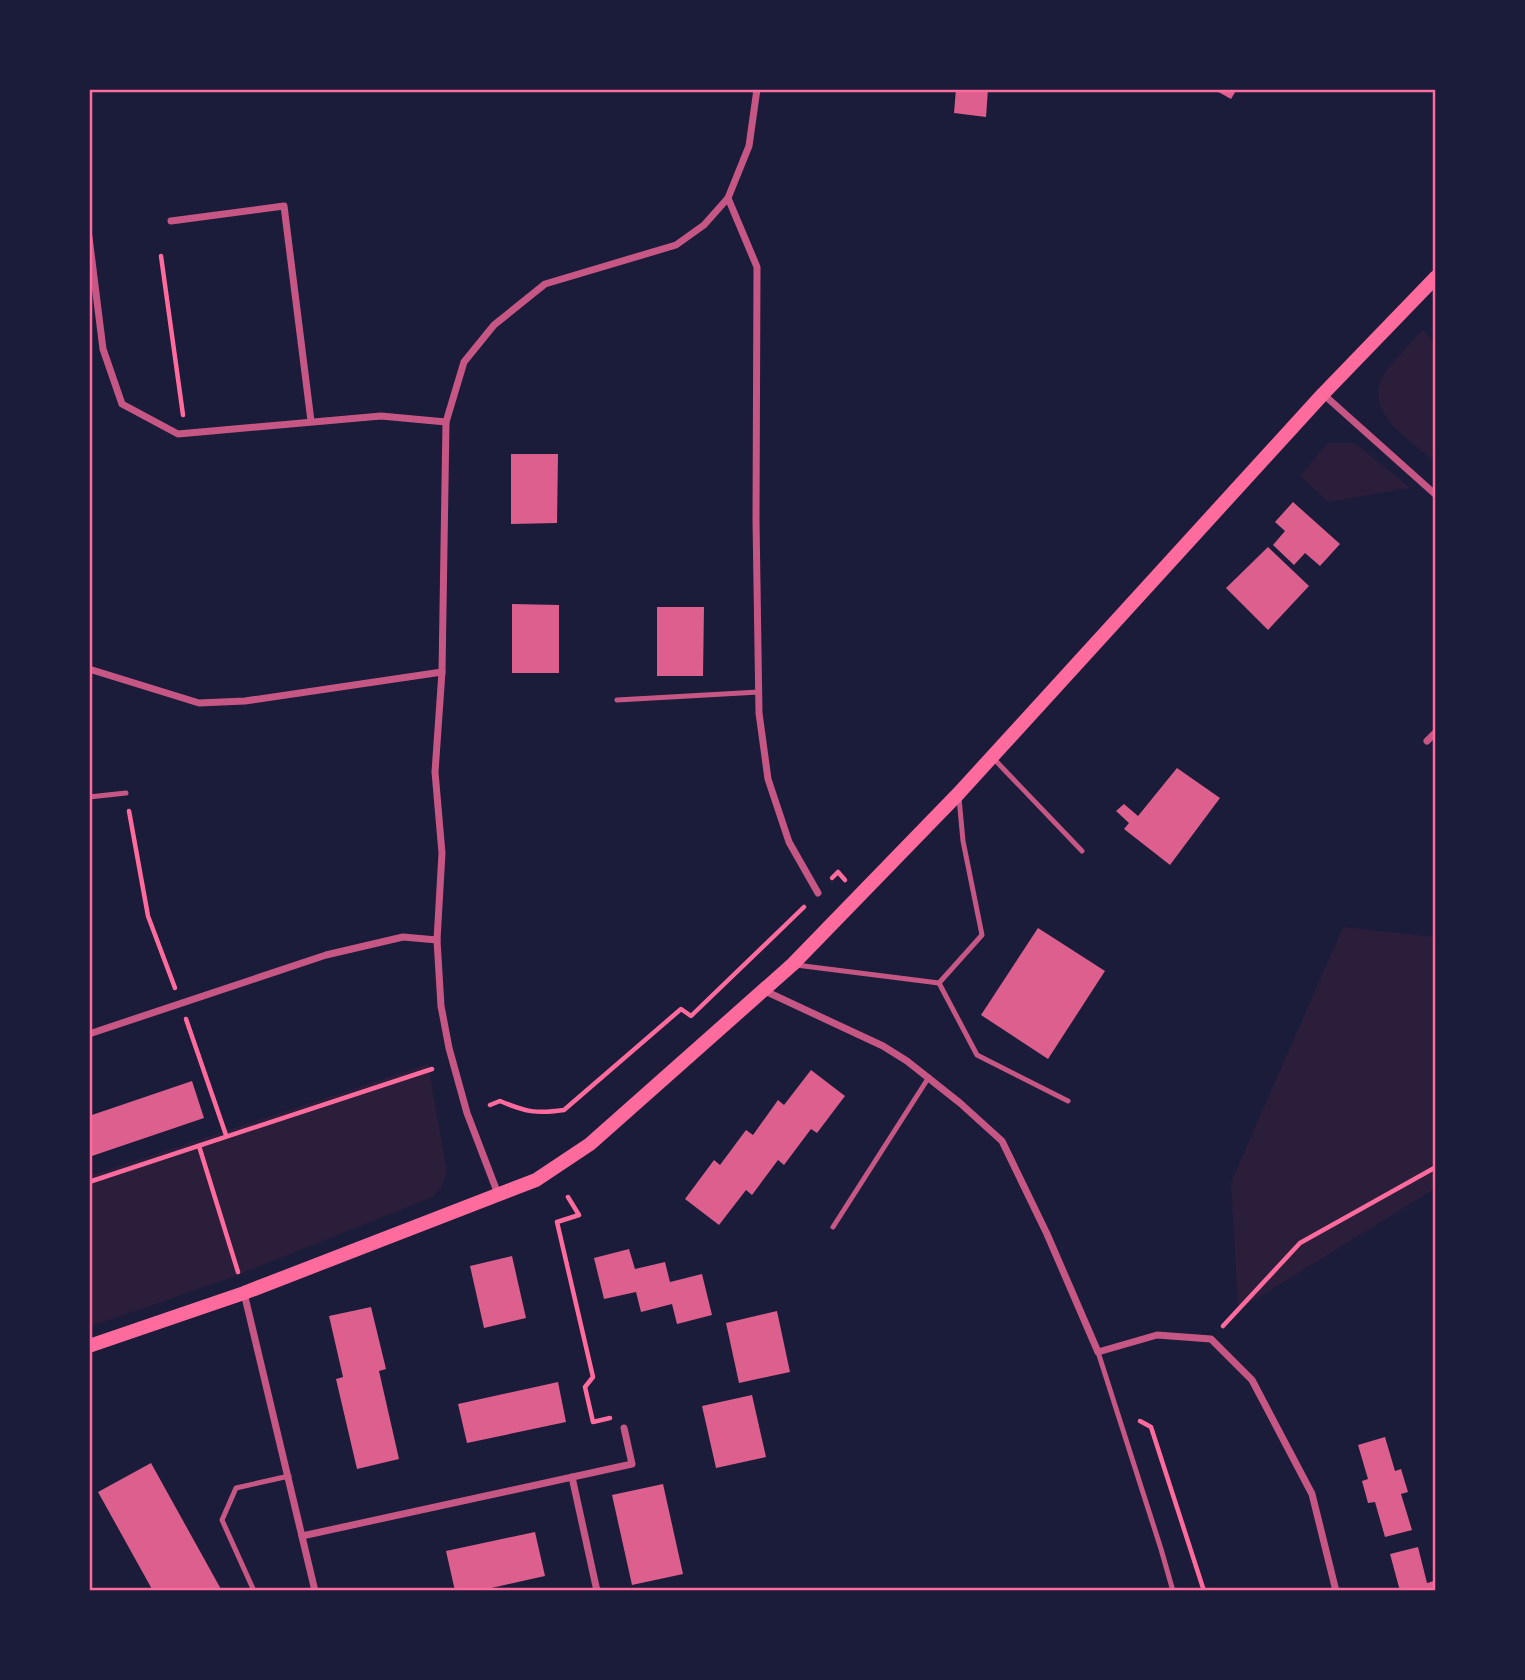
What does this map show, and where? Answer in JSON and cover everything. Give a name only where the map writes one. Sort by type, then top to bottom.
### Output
[{"type":"main road","points":[[89,1346],[244,1293],[536,1181],[590,1144],[793,964],[959,793],[1323,394],[1436,277]]},
{"type":"street","points":[[498,1194],[467,1113],[449,1048],[442,1006],[437,940],[442,853],[435,772],[442,672],[446,422],[464,362],[494,325],[545,284],[676,244],[704,225],[728,198],[749,146],[757,89]]},
{"type":"street","points":[[728,198],[757,267],[756,520],[759,713],[768,779],[789,842],[818,894]]},
{"type":"street","points":[[171,220],[284,206],[311,421]]},
{"type":"street","points":[[89,237],[103,349],[122,404],[178,434],[382,416],[446,422]]},
{"type":"street","points":[[1323,394],[1436,495]]},
{"type":"street","points":[[89,669],[199,702],[245,701],[442,672]]},
{"type":"street","points":[[1427,741],[1436,732]]},
{"type":"street","points":[[89,1034],[326,955],[403,937],[437,940]]},
{"type":"street","points":[[765,991],[883,1046],[929,1077],[1002,1141],[1047,1234],[1098,1352],[1157,1335],[1211,1339],[1252,1380],[1312,1494],[1336,1591]]},
{"type":"street","points":[[244,1293],[315,1591]]},
{"type":"street","points":[[302,1536],[632,1464],[624,1429]]},
{"type":"street","points":[[572,1477],[597,1591]]},
{"type":"lane","points":[[617,699],[759,692]]},
{"type":"lane","points":[[992,757],[1082,851]]},
{"type":"lane","points":[[89,797],[126,793]]},
{"type":"lane","points":[[939,983],[982,935],[963,841],[959,793]]},
{"type":"lane","points":[[793,964],[939,983]]},
{"type":"lane","points":[[939,983],[977,1055],[1068,1101]]},
{"type":"lane","points":[[833,1227],[929,1077]]},
{"type":"lane","points":[[1098,1352],[1172,1591]]},
{"type":"lane","points":[[254,1591],[222,1520],[236,1488],[289,1476]]},
{"type":"path","points":[[161,256],[186,433]]},
{"type":"path","points":[[126,793],[148,916],[226,1135]]},
{"type":"path","points":[[490,1105],[500,1101],[525,1112],[538,1114],[564,1110],[681,1009],[691,1016],[818,894]]},
{"type":"path","points":[[89,1182],[432,1069]]},
{"type":"path","points":[[199,1146],[244,1293]]},
{"type":"path","points":[[1211,1339],[1300,1243],[1436,1167]]},
{"type":"path","points":[[568,1197],[579,1215],[557,1222],[593,1377],[585,1387],[593,1422],[621,1415],[624,1429]]},
{"type":"path","points":[[1116,1410],[1151,1427],[1204,1591]]},
{"type":"shaded area","points":[[1422,330],[1436,343],[1436,442],[1432,459],[1394,426],[1380,406],[1378,394],[1383,377]]},
{"type":"shaded area","points":[[1328,443],[1355,443],[1410,488],[1328,502],[1300,476]]},
{"type":"shaded area","points":[[1343,927],[1436,937],[1436,1188],[1238,1310],[1231,1182]]},
{"type":"shaded area","points":[[428,1064],[447,1172],[442,1187],[431,1198],[233,1277],[89,1327],[89,1176]]},
{"type":"building","points":[[956,89],[988,89],[986,117],[954,113]]},
{"type":"building","points":[[1213,89],[1237,89],[1231,99]]},
{"type":"building","points":[[511,454],[558,454],[557,523],[511,524]]},
{"type":"building","points":[[1293,502],[1340,544],[1320,566],[1305,553],[1294,565],[1273,545],[1285,531],[1275,522]]},
{"type":"building","points":[[1268,547],[1309,586],[1268,630],[1226,588]]},
{"type":"building","points":[[512,604],[559,605],[559,673],[512,673]]},
{"type":"building","points":[[657,607],[704,607],[703,676],[657,676]]},
{"type":"building","points":[[1177,768],[1220,798],[1170,865],[1124,829],[1129,823],[1116,811],[1124,804],[1138,816]]},
{"type":"building","points":[[1038,928],[1105,971],[1048,1059],[981,1015]]},
{"type":"building","points":[[811,1070],[845,1096],[817,1133],[811,1129],[784,1165],[778,1160],[752,1195],[746,1190],[719,1225],[685,1199],[714,1160],[720,1165],[746,1130],[753,1135],[778,1100],[784,1105]]},
{"type":"building","points":[[192,1081],[204,1118],[89,1157],[89,1116]]},
{"type":"building","points":[[629,1249],[635,1269],[665,1262],[670,1282],[702,1274],[712,1315],[677,1324],[672,1304],[641,1312],[636,1292],[604,1299],[594,1258]]},
{"type":"building","points":[[512,1256],[526,1318],[484,1328],[470,1266]]},
{"type":"building","points":[[371,1307],[386,1369],[379,1371],[399,1459],[357,1469],[336,1379],[343,1377],[329,1316]]},
{"type":"building","points":[[777,1311],[790,1372],[739,1383],[726,1323]]},
{"type":"building","points":[[558,1382],[566,1422],[467,1443],[458,1404]]},
{"type":"building","points":[[752,1395],[766,1457],[716,1468],[702,1406]]},
{"type":"building","points":[[1385,1437],[1395,1471],[1401,1469],[1408,1492],[1401,1494],[1412,1530],[1385,1537],[1375,1502],[1368,1503],[1362,1481],[1368,1479],[1358,1445]]},
{"type":"building","points":[[151,1463],[222,1591],[153,1591],[98,1492]]},
{"type":"building","points":[[663,1484],[683,1574],[632,1585],[612,1495]]},
{"type":"building","points":[[535,1532],[545,1576],[478,1591],[455,1591],[446,1551]]},
{"type":"building","points":[[1418,1547],[1427,1583],[1434,1581],[1436,1591],[1400,1591],[1390,1554]]}]
